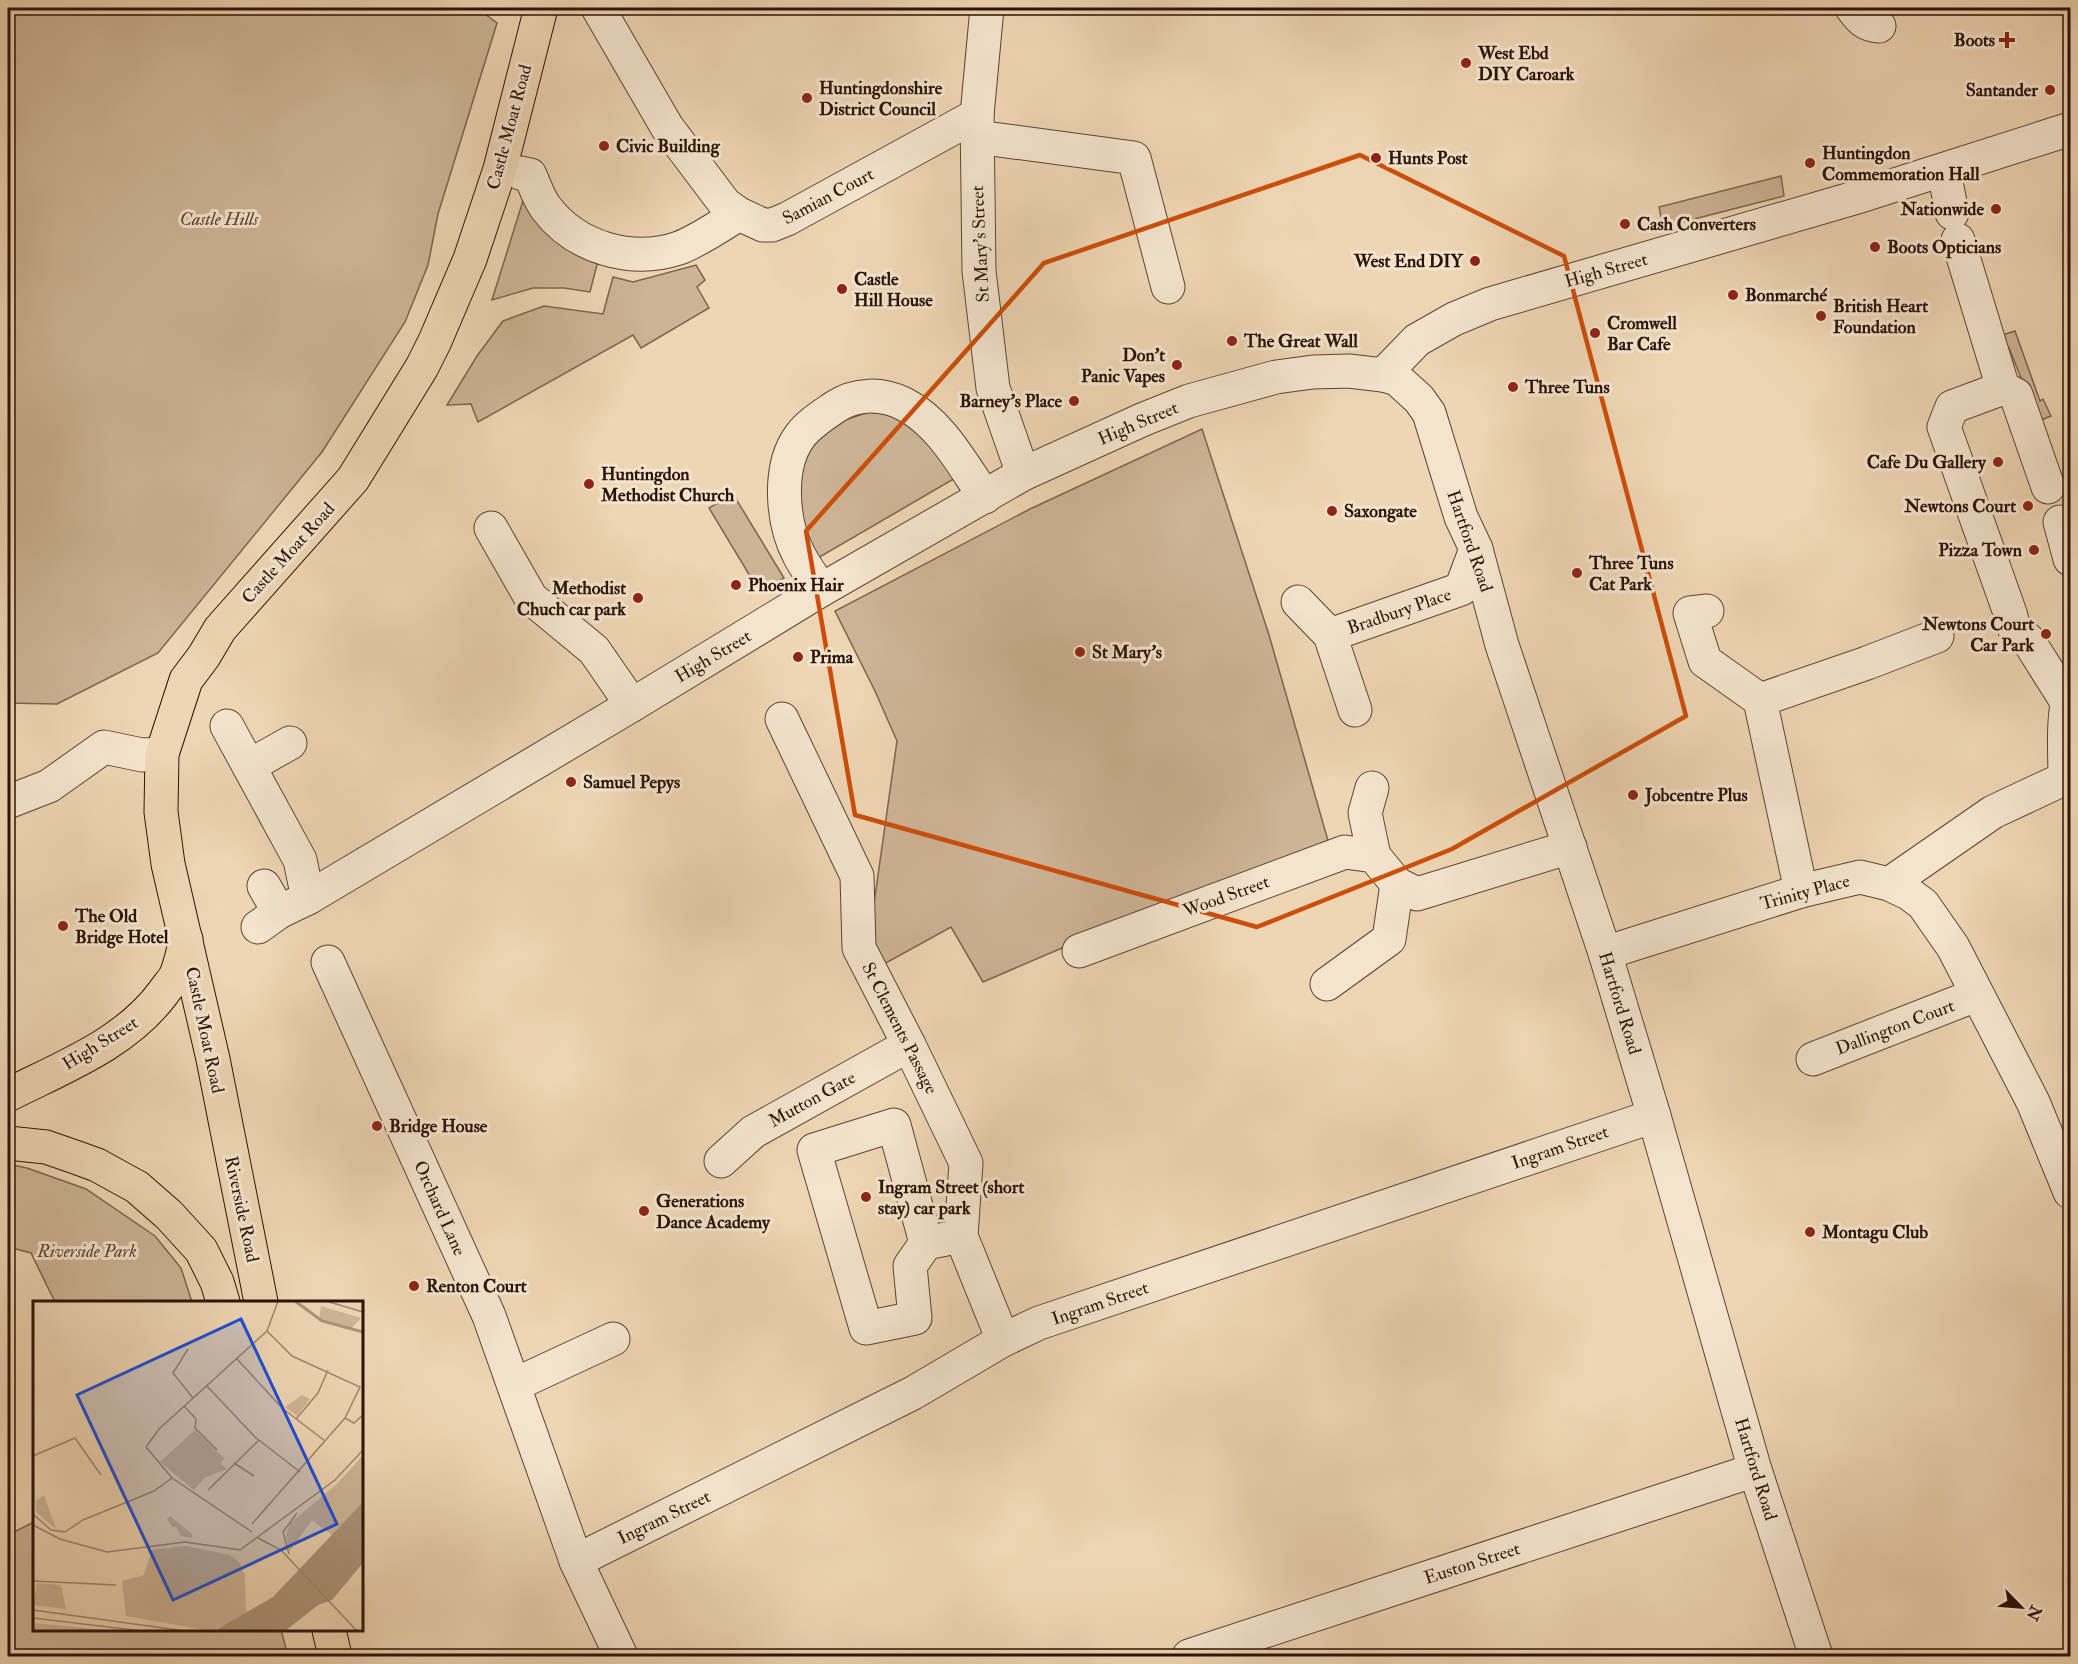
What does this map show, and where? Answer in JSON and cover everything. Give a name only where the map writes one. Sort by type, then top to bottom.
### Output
[{"type":"main road","name":"Castle Moat Road","points":[[223,1116],[213,1059],[168,864],[161,812],[162,754],[186,680],[220,629],[353,479],[422,367],[470,259],[500,169],[541,8]]},
{"type":"main road","name":"High Street","points":[[8,1095],[93,1052],[128,1030],[151,1010],[175,977],[182,960],[186,938]]},
{"type":"main road","name":"Riverside Road","points":[[223,1116],[261,1301]]},
{"type":"main road","points":[[8,1143],[46,1147],[97,1165],[137,1187],[169,1215],[201,1250],[217,1282],[223,1301]]},
{"type":"street","name":"Samian Court","points":[[598,8],[667,127],[725,204],[739,214],[763,225],[772,225],[787,219],[977,126]]},
{"type":"street","name":"St Mary's Street","points":[[987,8],[977,126],[978,271],[993,388],[1023,474]]},
{"type":"street","points":[[1852,8],[1860,19],[1869,25],[1879,26]]},
{"type":"street","points":[[977,126],[1134,158],[1168,287]]},
{"type":"street","name":"High Street","points":[[267,908],[308,898],[821,590],[1023,474],[1144,419],[1189,401],[1276,377],[1313,372],[1349,371],[1392,364],[1417,340],[1454,319],[1490,304],[1944,171],[2070,129]]},
{"type":"street","points":[[1944,171],[1955,226],[2003,388],[2016,395],[2048,487]]},
{"type":"street","points":[[520,173],[530,175],[544,206],[561,225],[593,244],[617,253],[648,256],[680,248],[739,214]]},
{"type":"street","name":"Hartford Road","points":[[1392,364],[1397,379],[1408,388],[1429,413],[1461,517],[1476,549],[1502,645],[1605,953],[1755,1470],[1816,1656]]},
{"type":"street","points":[[1889,884],[1993,812],[2068,778],[2069,696],[2028,640],[2014,628],[1944,427],[1952,407],[2003,388]]},
{"type":"street","points":[[821,590],[798,553],[786,509],[784,483],[789,458],[799,437],[814,422],[842,403],[867,395],[887,397],[925,418],[950,446],[985,496]]},
{"type":"street","points":[[2060,522],[2070,559]]},
{"type":"street","points":[[491,528],[531,597],[594,650],[632,705]]},
{"type":"street","name":"Bradbury Place","points":[[1330,635],[1461,589],[1476,549]]},
{"type":"street","name":"Bradbury Place","points":[[1298,602],[1330,635],[1355,710]]},
{"type":"street","points":[[1707,611],[1690,613],[1705,661],[1760,700],[1801,891]]},
{"type":"street","points":[[1760,700],[1937,636]]},
{"type":"street","name":"St Clements Passage","points":[[782,718],[857,876],[859,948],[966,1163],[961,1236],[1003,1340]]},
{"type":"street","points":[[227,726],[300,860],[308,898]]},
{"type":"street","points":[[249,766],[290,743]]},
{"type":"street","points":[[8,802],[49,786],[104,747],[142,755],[162,754]]},
{"type":"street","points":[[1372,788],[1365,813],[1374,856],[1397,884],[1417,894],[1570,847]]},
{"type":"street","name":"Wood Street","points":[[1080,951],[1345,852],[1374,856]]},
{"type":"street","name":"Trinity Place","points":[[1605,953],[1801,891],[1860,877],[1889,884],[1908,893],[1923,904],[1953,947],[2033,1102],[2070,1192]]},
{"type":"street","points":[[1327,984],[1389,939],[1397,884]]},
{"type":"street","name":"Orchard Lane","points":[[328,962],[489,1316],[576,1561],[621,1656]]},
{"type":"street","name":"Dallington Court","points":[[1813,1059],[1977,995]]},
{"type":"street","name":"Mutton Gate","points":[[721,1161],[753,1132],[909,1045]]},
{"type":"street","name":"Ingram Street","points":[[576,1561],[913,1393],[1003,1340],[1039,1323],[1654,1116]]},
{"type":"street","points":[[926,1243],[894,1125],[814,1150],[866,1328],[915,1318],[910,1266],[926,1243],[961,1236]]},
{"type":"street","points":[[514,1385],[613,1339]]},
{"type":"street","name":"Euston Street","points":[[1189,1656],[1755,1470]]},
{"type":"highlighted area","points":[[1360,155],[1564,256],[1686,716],[1452,849],[1257,927],[855,815],[806,531],[1044,263]]},
{"type":"green space","name":"Castle Hills","points":[[8,8],[477,8],[497,23],[438,214],[428,265],[405,322],[322,452],[158,653],[57,704],[8,703]]},
{"type":"green space","points":[[1781,176],[1784,196],[1663,227],[1659,207]]},
{"type":"green space","points":[[526,191],[599,257],[590,292],[564,288],[533,288],[492,300]]},
{"type":"green space","points":[[696,265],[705,280],[697,287],[709,308],[641,348],[633,335],[478,422],[471,404],[447,405],[477,356],[503,321],[544,306],[603,314],[613,277],[633,282]]},
{"type":"green space","points":[[2015,331],[2040,401],[2043,399],[2051,416],[2034,423],[2029,398],[2009,348],[2004,349],[1999,336]]},
{"type":"green space","points":[[869,412],[897,418],[909,425],[929,444],[957,477],[818,558],[809,543],[803,524],[800,495],[804,466],[816,440],[826,429]]},
{"type":"green space","points":[[1202,429],[1269,635],[1331,851],[1062,948],[983,982],[951,927],[884,964],[869,939],[897,741],[835,611],[1030,509]]},
{"type":"green space","points":[[733,494],[784,578],[759,591],[709,508]]},
{"type":"green space","name":"Riverside Park","points":[[8,1164],[27,1168],[86,1189],[155,1236],[181,1268],[192,1301],[55,1301],[31,1253],[8,1247]]},
{"type":"green space","points":[[33,1522],[33,1631],[281,1631],[288,1656],[8,1656],[8,1535]]},
{"type":"place","name":"Boots","points":[[2007,40]]},
{"type":"place","name":"West Ebd DIY Caroark","points":[[1466,63]]},
{"type":"place","name":"Santander","points":[[2050,90]]},
{"type":"place","name":"Huntingdonshire District Council","points":[[807,98]]},
{"type":"place","name":"Civic Building","points":[[604,146]]},
{"type":"place","name":"Hunts Post","points":[[1376,158]]},
{"type":"place","name":"Huntingdon Commemoration Hall","points":[[1810,163]]},
{"type":"place","name":"Nationwide","points":[[1996,209]]},
{"type":"place","name":"Cash Converters","points":[[1625,224]]},
{"type":"place","name":"Boots Opticians","points":[[1875,247]]},
{"type":"place","name":"West End DIY","points":[[1475,261]]},
{"type":"place","name":"Castle Hill House","points":[[842,289]]},
{"type":"place","name":"Bonmarché","points":[[1733,295]]},
{"type":"place","name":"British Heart Foundation","points":[[1821,316]]},
{"type":"place","name":"Cromwell Bar Cafe","points":[[1595,333]]},
{"type":"place","name":"The Great Wall","points":[[1232,341]]},
{"type":"place","name":"Don't Panic Vapes","points":[[1177,365]]},
{"type":"place","name":"Three Tuns","points":[[1513,387]]},
{"type":"place","name":"Barney's Place","points":[[1074,401]]},
{"type":"place","name":"Cafe Du Gallery","points":[[1998,462]]},
{"type":"place","name":"Huntingdon Methodist Church","points":[[589,484]]},
{"type":"place","name":"Newtons Court","points":[[2028,506]]},
{"type":"place","name":"Saxongate","points":[[1332,511]]},
{"type":"place","name":"Pizza Town","points":[[2034,550]]},
{"type":"place","name":"Three Tuns Cat Park","points":[[1577,573]]},
{"type":"place","name":"Phoenix Hair","points":[[736,585]]},
{"type":"place","name":"Methodist Chuch car park","points":[[638,598]]},
{"type":"place","name":"Newtons Court Car Park","points":[[2046,634]]},
{"type":"place","name":"St Mary's","points":[[1080,652]]},
{"type":"place","name":"Prima","points":[[798,657]]},
{"type":"place","name":"Samuel Pepys","points":[[571,782]]},
{"type":"place","name":"Jobcentre Plus","points":[[1633,795]]},
{"type":"place","name":"The Old Bridge Hotel","points":[[63,926]]},
{"type":"place","name":"Bridge House","points":[[377,1126]]},
{"type":"place","name":"Ingram Street (short stay) car park","points":[[866,1197]]},
{"type":"place","name":"Generations Dance Academy","points":[[644,1211]]},
{"type":"place","name":"Montagu Club","points":[[1810,1232]]},
{"type":"place","name":"Renton Court","points":[[414,1286]]}]
